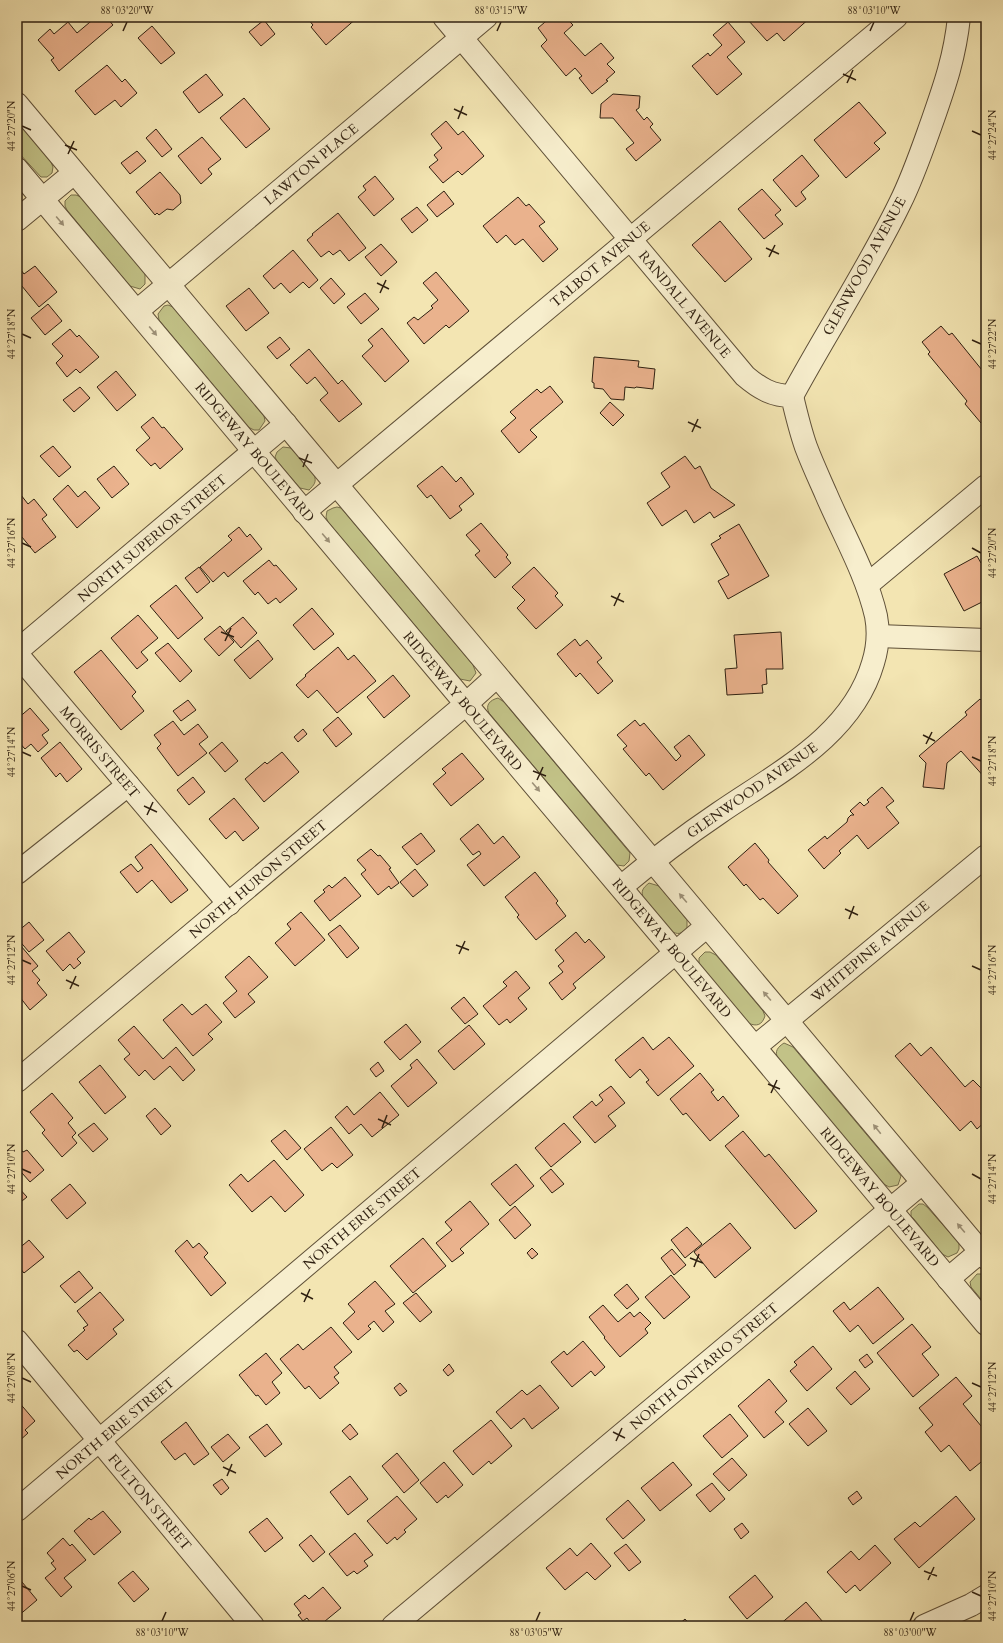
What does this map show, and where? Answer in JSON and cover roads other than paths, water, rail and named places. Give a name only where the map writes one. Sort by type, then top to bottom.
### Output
[{"type":"street","name":"RANDALL AVENUE","points":[[444,17],[745,376],[755,385],[768,392],[780,396],[792,396]]},
{"type":"street","name":"LAWTON PLACE","points":[[137,311],[486,17]]},
{"type":"street","name":"TALBOT AVENUE","points":[[304,512],[896,17]]},
{"type":"street","name":"GLENWOOD AVENUE","points":[[792,396],[880,243],[916,166],[948,77],[956,44],[959,17]]},
{"type":"street","points":[[17,104],[652,861],[788,1020],[922,1183],[984,1252],[948,1279]]},
{"type":"street","name":"RIDGEWAY BOULEVARD","points":[[17,170],[621,887],[986,1324]]},
{"type":"street","points":[[17,220],[74,173]]},
{"type":"street","points":[[792,396],[806,447],[867,585],[986,486]]},
{"type":"street","name":"NORTH SUPERIOR STREET","points":[[17,651],[286,424]]},
{"type":"street","name":"GLENWOOD AVENUE","points":[[621,887],[652,861],[802,757],[825,738],[846,714],[861,695],[870,676],[875,658],[878,636],[876,617],[867,585]]},
{"type":"street","points":[[878,636],[986,640]]},
{"type":"street","name":"MORRIS STREET","points":[[17,654],[229,904]]},
{"type":"street","name":"NORTH HURON STREET","points":[[17,1081],[229,904],[466,704],[497,676]]},
{"type":"street","points":[[17,874],[128,785]]},
{"type":"street","name":"WHITEPINE AVENUE","points":[[755,1047],[986,856]]},
{"type":"street","name":"NORTH ERIE STREET","points":[[17,1510],[707,926]]},
{"type":"street","name":"NORTH ONTARIO STREET","points":[[393,1626],[922,1183]]},
{"type":"street","name":"FULTON STREET","points":[[17,1341],[253,1626]]},
{"type":"street","points":[[924,1626],[971,1605],[986,1596]]}]
